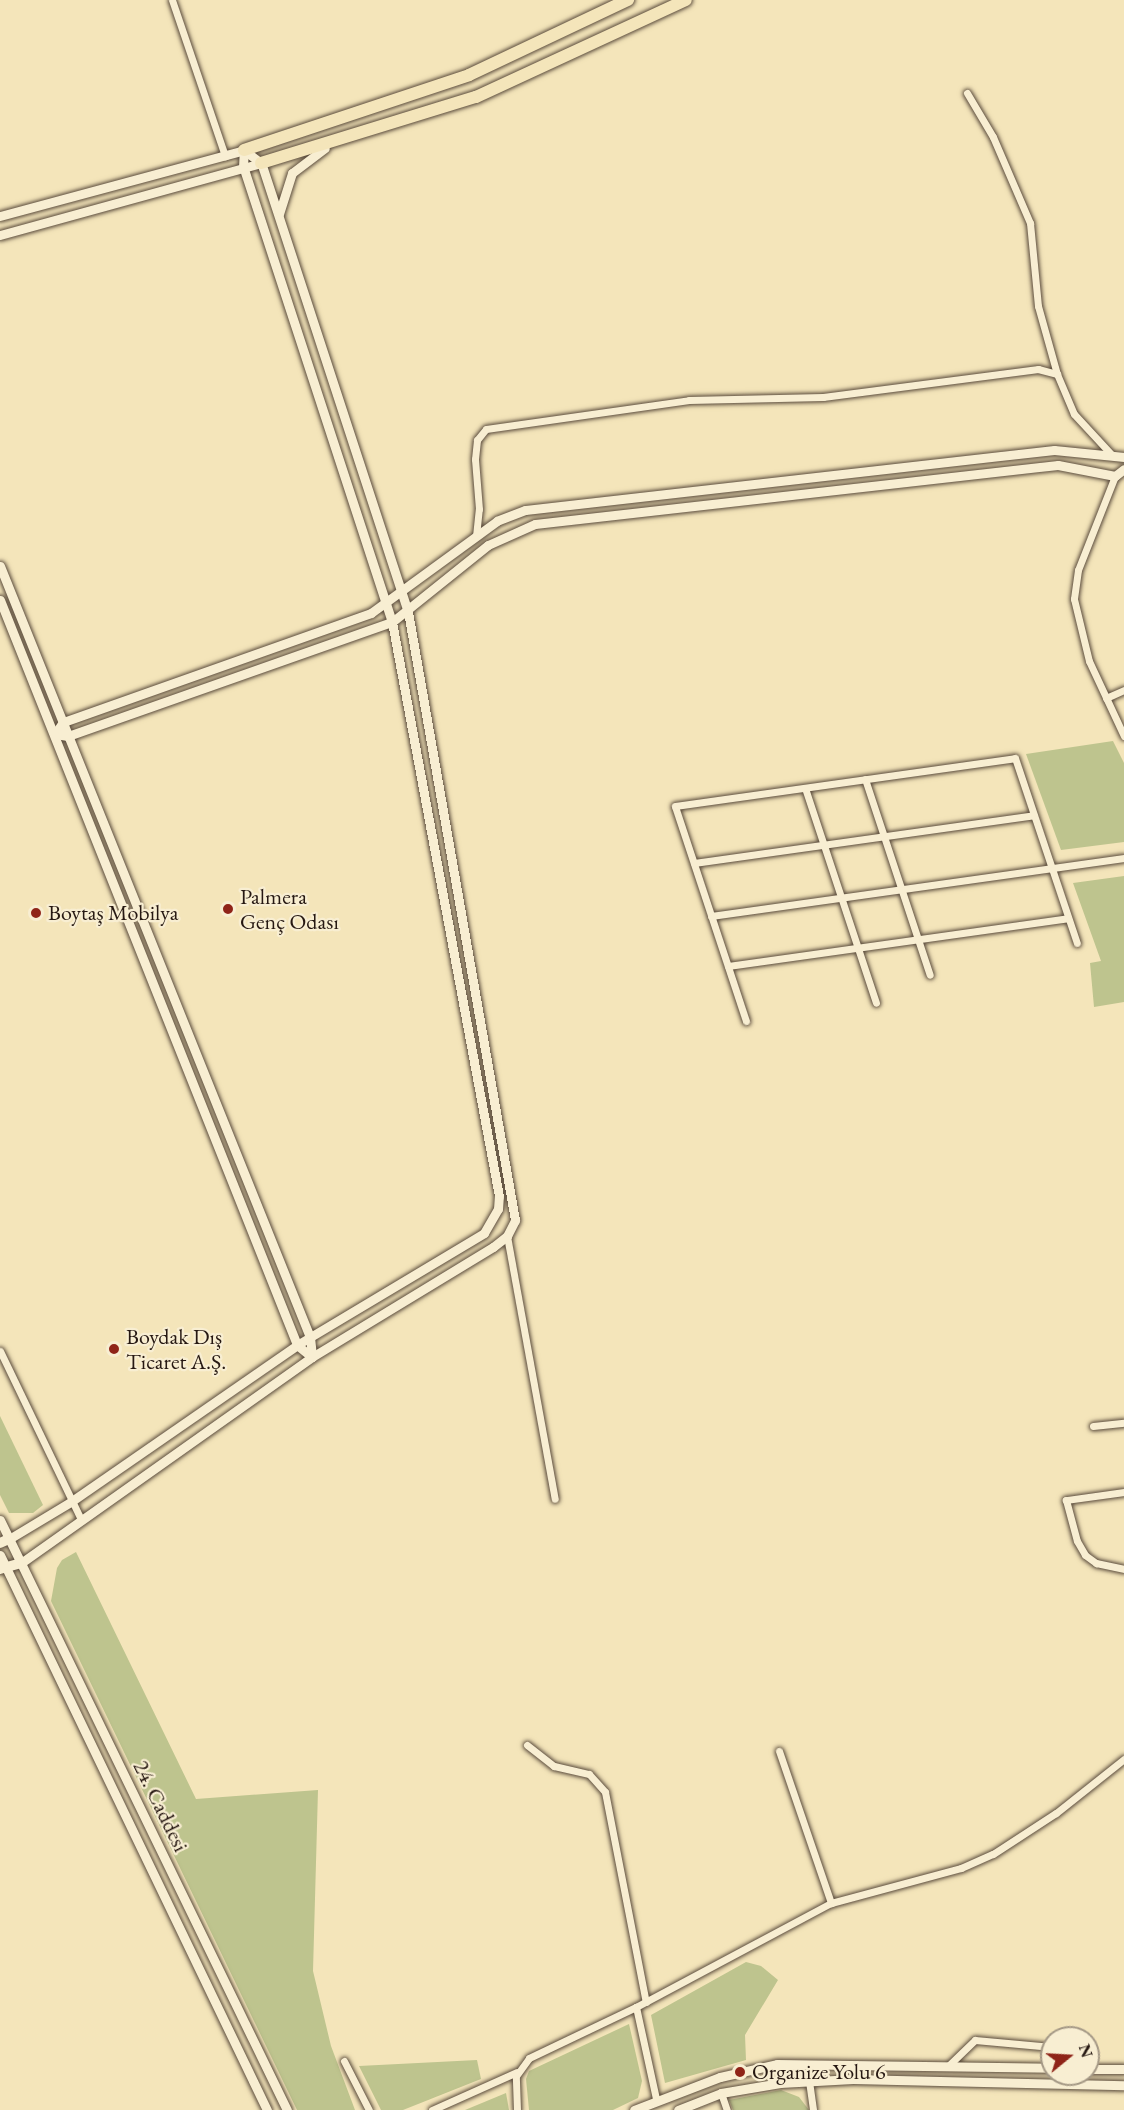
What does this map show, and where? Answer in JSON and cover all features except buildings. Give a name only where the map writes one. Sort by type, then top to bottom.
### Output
[{"type":"highway","points":[[244,150],[470,75],[628,0]]},
{"type":"highway","points":[[261,163],[338,142],[476,97],[686,0]]},
{"type":"main road","points":[[3,1568],[21,1563]]},
{"type":"street","points":[[172,0],[225,156]]},
{"type":"street","points":[[967,93],[993,136],[1030,223],[1038,306],[1057,374],[1074,414],[1112,455]]},
{"type":"street","points":[[279,219],[283,193],[292,173],[308,158],[338,142]]},
{"type":"street","points":[[0,216],[244,150]]},
{"type":"street","points":[[21,1563],[312,1357],[507,1236],[515,1220],[514,1199],[408,612],[261,163],[244,150]]},
{"type":"street","points":[[5,1541],[72,1501],[297,1345],[484,1233],[498,1209],[499,1196],[392,622],[243,167],[244,150]]},
{"type":"street","points":[[0,235],[261,163]]},
{"type":"street","points":[[476,536],[480,509],[474,470],[476,445],[482,432],[494,425],[689,400],[824,397],[1026,369],[1057,374]]},
{"type":"street","points":[[55,734],[63,722],[387,604],[400,589],[505,517],[536,507],[1054,450],[1124,457]]},
{"type":"street","points":[[55,734],[68,736],[392,622],[408,612],[495,540],[544,522],[1058,465],[1114,476]]},
{"type":"street","points":[[1124,469],[1114,476],[1078,570],[1074,592],[1084,645],[1124,736]]},
{"type":"street","points":[[0,566],[310,1337],[312,1357]]},
{"type":"street","points":[[0,600],[297,1345],[312,1357]]},
{"type":"street","points":[[1106,698],[1124,690]]},
{"type":"street","points":[[746,1021],[675,806],[1015,758],[1077,943]]},
{"type":"street","points":[[865,779],[930,975]]},
{"type":"street","points":[[805,788],[876,1003]]},
{"type":"street","points":[[693,863],[1034,815]]},
{"type":"street","points":[[711,916],[1124,858]]},
{"type":"street","points":[[728,966],[1068,918]]},
{"type":"street","points":[[507,1236],[555,1499]]},
{"type":"street","points":[[0,1351],[81,1519]]},
{"type":"street","points":[[1093,1426],[1124,1423]]},
{"type":"street","points":[[1124,1492],[1066,1500],[1077,1541],[1085,1555],[1096,1563],[1124,1569]]},
{"type":"street","name":"24. Caddesi","points":[[0,1520],[5,1541],[21,1563],[287,2110]]},
{"type":"street","name":"24. Caddesi","points":[[0,1555],[3,1568],[267,2110]]},
{"type":"street","points":[[527,1745],[554,1766],[589,1774],[605,1792],[646,2002]]},
{"type":"street","points":[[779,1751],[831,1903]]},
{"type":"street","points":[[432,2110],[517,2072],[529,2058],[646,2002],[831,1903],[980,1861],[1056,1813],[1124,1759]]},
{"type":"street","points":[[636,2007],[656,2099]]},
{"type":"street","points":[[949,2065],[975,2040],[1040,2046]]},
{"type":"street","points":[[344,2061],[369,2110]]},
{"type":"street","points":[[634,2110],[656,2099],[720,2077],[777,2064],[1040,2068]]},
{"type":"street","points":[[1100,2069],[1124,2069]]},
{"type":"street","points":[[517,2072],[517,2110]]},
{"type":"street","points":[[809,2081],[813,2110]]},
{"type":"street","points":[[678,2110],[721,2093],[809,2081],[1124,2085]]},
{"type":"street","points":[[721,2093],[728,2110]]},
{"type":"green space","points":[[1113,741],[1124,763],[1124,842],[1061,850],[1026,754]]},
{"type":"green space","points":[[1124,876],[1124,1002],[1094,1007],[1090,963],[1101,961],[1073,883]]},
{"type":"green space","points":[[0,1416],[43,1505],[33,1513],[9,1513],[0,1495]]},
{"type":"green space","points":[[76,1552],[196,1799],[318,1790],[313,1971],[331,2046],[355,2110],[297,2110],[51,1601],[57,1568],[62,1560]]},
{"type":"green space","points":[[746,1962],[761,1966],[778,1980],[745,2035],[746,2060],[665,2083],[651,2015]]},
{"type":"green space","points":[[629,2024],[642,2081],[638,2098],[613,2110],[529,2110],[526,2079],[529,2071]]},
{"type":"green space","points":[[477,2060],[481,2079],[403,2110],[381,2110],[359,2066]]},
{"type":"green space","points":[[781,2090],[799,2097],[809,2110],[733,2110],[729,2100]]},
{"type":"green space","points":[[506,2093],[509,2110],[465,2110]]},
{"type":"place","name":"Palmera Genç Odası","points":[[228,909]]},
{"type":"place","name":"Boytaş Mobilya","points":[[36,913]]},
{"type":"place","name":"Boydak Dış Ticaret A.Ş.","points":[[114,1349]]},
{"type":"place","name":"Organize Yolu 6","points":[[740,2072]]}]
